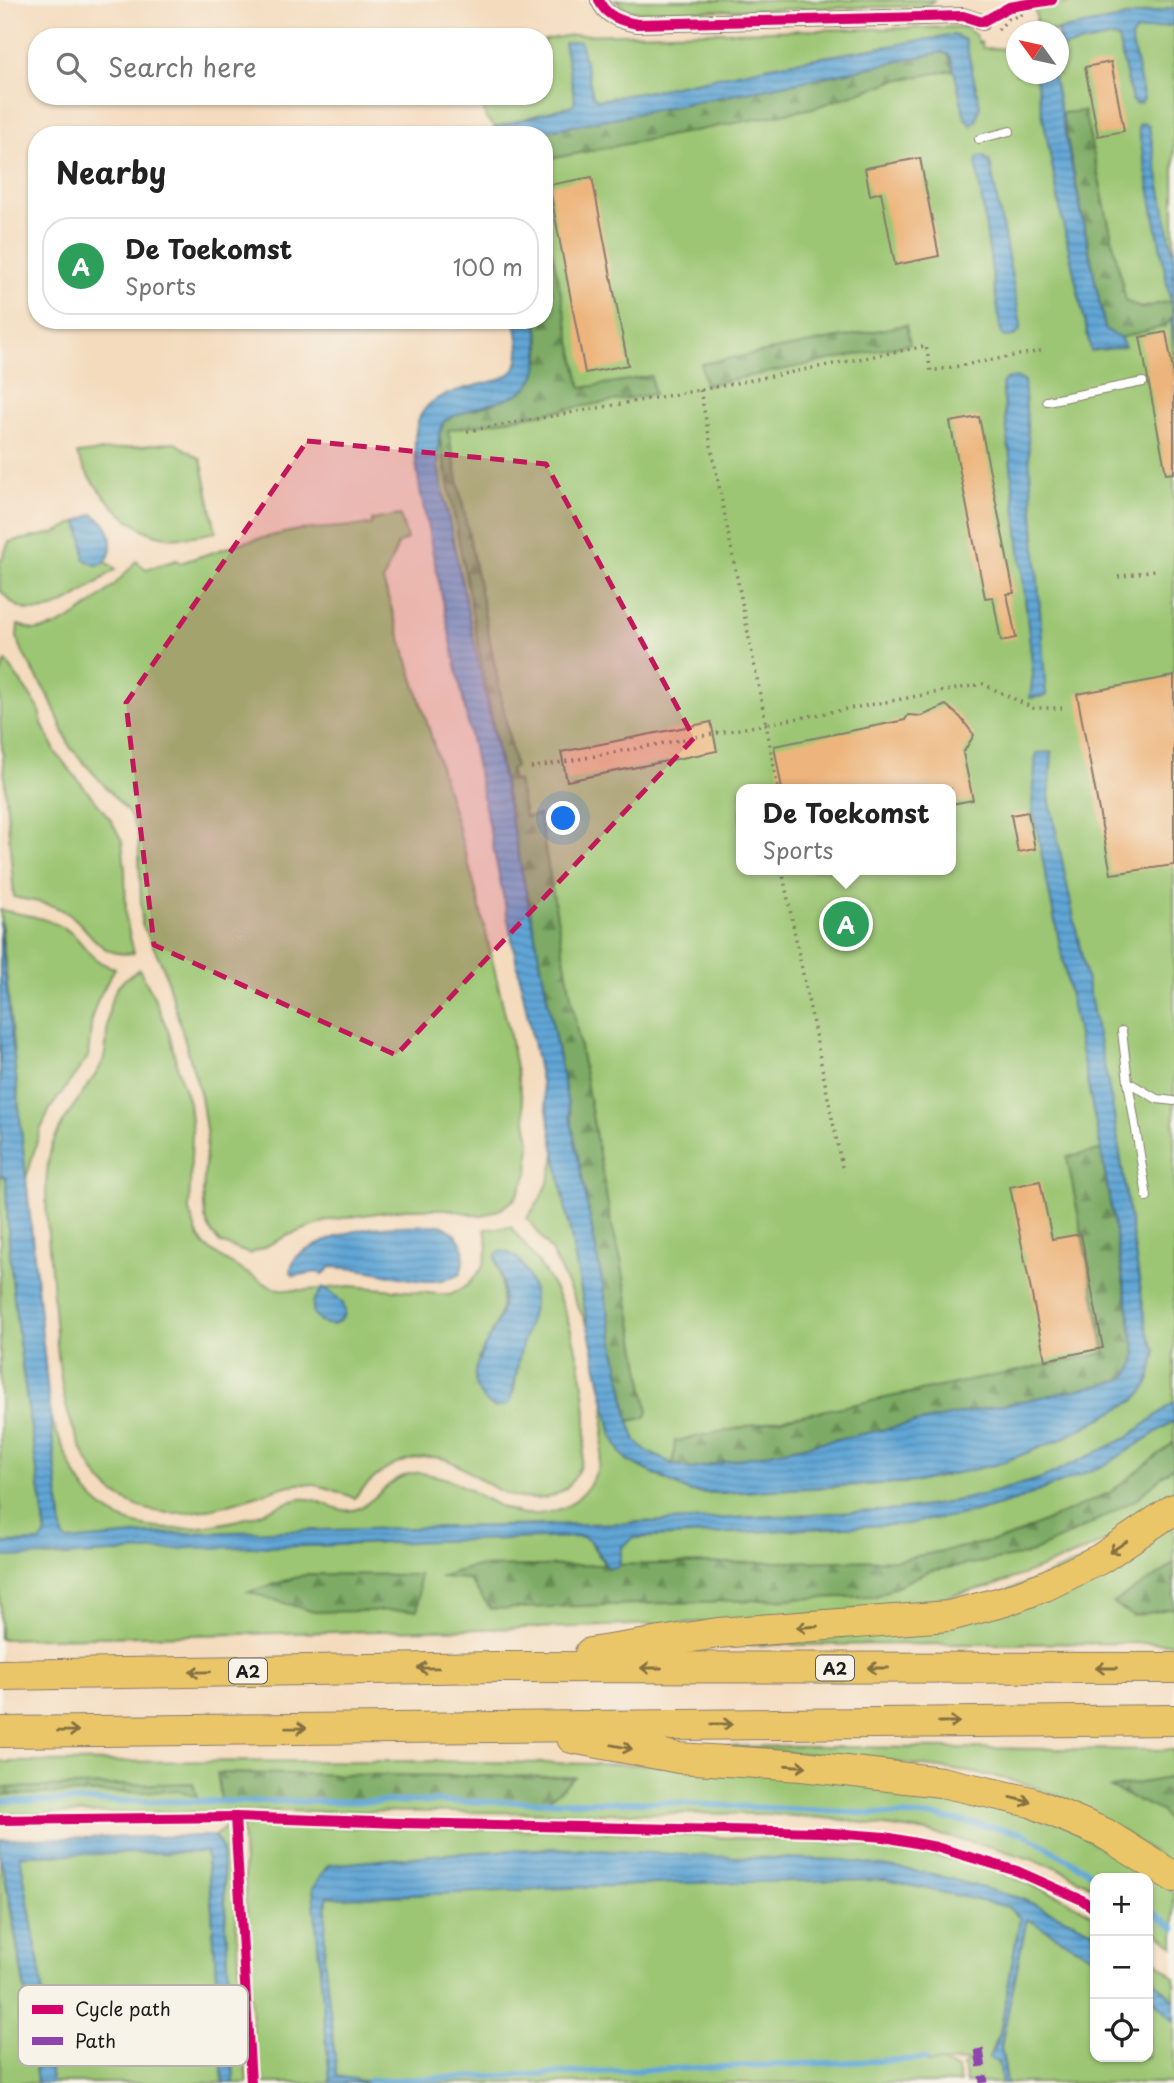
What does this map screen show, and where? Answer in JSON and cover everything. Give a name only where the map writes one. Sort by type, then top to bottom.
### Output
[{"type":"highway","name":"A2","points":[[496,1667],[718,1633],[949,1616],[1005,1601],[1045,1586],[1100,1559],[1174,1509]]},
{"type":"highway","name":"A2","points":[[0,1675],[496,1667],[1174,1668]]},
{"type":"highway","points":[[0,1731],[1174,1720]]},
{"type":"highway","points":[[507,1725],[679,1758],[802,1766],[941,1782],[992,1793],[1031,1802],[1104,1833],[1174,1877]]},
{"type":"street","points":[[599,0],[601,6],[617,20],[637,24],[963,16],[988,28]]},
{"type":"lane","points":[[979,139],[1010,131]]},
{"type":"lane","points":[[1047,401],[1143,382]]},
{"type":"lane","points":[[1122,1031],[1147,1197]]},
{"type":"lane","points":[[1128,1082],[1157,1099],[1174,1101]]},
{"type":"path","points":[[1021,3],[1021,15],[988,28],[1009,7],[1021,3]]},
{"type":"path","points":[[467,431],[700,390],[926,346],[931,371],[1041,352]]},
{"type":"path","points":[[700,390],[777,784]]},
{"type":"path","points":[[1118,577],[1159,569]]},
{"type":"path","points":[[531,768],[983,684],[1032,708],[1062,708]]},
{"type":"path","points":[[783,875],[844,1172]]},
{"type":"highlighted area","points":[[307,441],[546,464],[694,738],[396,1055],[154,945],[126,703]]},
{"type":"green space","points":[[614,0],[934,0],[926,6],[643,12],[628,10]]},
{"type":"green space","points":[[1086,0],[1174,0],[1174,8],[1069,28],[1069,21],[1037,21],[1035,9]]},
{"type":"green space","points":[[1174,23],[1174,1490],[1154,1509],[1108,1540],[1075,1555],[993,1586],[913,1604],[764,1620],[578,1627],[0,1639],[0,1168],[6,1177],[21,1358],[46,1534],[46,1557],[65,1556],[50,1416],[76,1474],[87,1492],[103,1508],[121,1519],[142,1526],[185,1528],[250,1517],[300,1499],[314,1500],[343,1510],[357,1509],[399,1478],[417,1473],[445,1478],[496,1505],[523,1514],[558,1510],[582,1494],[597,1471],[603,1445],[605,1400],[612,1435],[627,1460],[690,1492],[718,1493],[916,1482],[997,1464],[1062,1439],[1135,1400],[699,1479],[636,1460],[428,433],[516,389],[528,329],[553,329],[553,126],[537,126],[651,91],[586,102],[495,126],[486,119],[483,105],[553,105],[553,38],[571,35],[964,27],[975,35],[983,48],[1006,49],[1006,84],[1069,84],[1069,43]],"holes":[[[651,1521],[648,1536],[633,1538],[622,1547],[619,1564],[605,1565],[588,1539],[628,1523]]]},
{"type":"green space","points":[[942,52],[948,54],[954,70],[897,80],[813,108],[553,158],[553,130]]},
{"type":"green space","points":[[1084,111],[1126,301],[1140,308],[1171,301],[1173,315],[1166,326],[1120,338],[1105,330],[1062,113]]},
{"type":"green space","points":[[553,256],[581,388],[651,376],[654,394],[448,430],[515,767],[510,769],[513,781],[518,781],[525,817],[539,815],[611,1222],[621,1260],[648,1412],[645,1418],[629,1421],[511,820],[439,435],[444,421],[457,414],[493,404],[540,361],[538,329],[553,329]]},
{"type":"green space","points":[[906,325],[910,344],[705,385],[701,364]]},
{"type":"green space","points":[[174,442],[201,459],[216,532],[167,537],[140,527],[113,506],[91,480],[77,454]]},
{"type":"green space","points":[[400,515],[407,539],[398,544],[383,581],[474,883],[509,1031],[530,1141],[528,1174],[515,1199],[501,1209],[482,1216],[447,1209],[405,1209],[330,1220],[289,1235],[250,1254],[220,1243],[212,1234],[205,1218],[203,1193],[207,1136],[201,1096],[163,966],[142,924],[138,832],[128,812],[70,747],[51,701],[24,655],[17,637],[18,625],[34,630],[47,629],[76,615],[104,594],[136,561],[146,569],[177,560],[180,563],[244,542],[298,530],[371,525],[372,520]]},
{"type":"green space","points":[[78,521],[84,558],[100,565],[106,562],[116,569],[59,606],[33,611],[12,603],[0,590],[0,563],[9,542],[55,533]]},
{"type":"green space","points":[[6,661],[38,707],[43,726],[56,753],[111,820],[122,841],[126,920],[134,953],[110,951],[72,916],[56,907],[14,897],[0,722],[0,675]]},
{"type":"green space","points":[[0,910],[57,924],[77,938],[97,960],[115,968],[98,999],[92,1017],[88,1057],[50,1109],[40,1131],[26,1179]]},
{"type":"green space","points":[[139,969],[169,1033],[189,1102],[192,1132],[189,1211],[198,1236],[205,1246],[273,1288],[308,1290],[351,1286],[450,1295],[468,1285],[483,1267],[488,1248],[485,1229],[511,1227],[543,1270],[559,1298],[575,1345],[582,1377],[586,1410],[585,1441],[579,1468],[566,1488],[544,1498],[517,1497],[495,1488],[452,1462],[433,1457],[413,1459],[385,1470],[354,1498],[324,1487],[300,1484],[284,1486],[206,1510],[169,1513],[133,1504],[106,1486],[90,1465],[77,1439],[62,1387],[48,1232],[48,1163],[58,1132],[103,1062],[108,1018],[116,989]],"holes":[[[495,1258],[534,1301],[520,1351],[514,1391],[478,1359],[500,1311],[502,1287]]]},
{"type":"green space","points":[[1101,1150],[1136,1355],[1134,1365],[1127,1376],[1114,1382],[726,1463],[692,1469],[673,1464],[675,1441],[1105,1353],[1067,1157]]},
{"type":"green space","points":[[555,1152],[588,1327],[551,1251],[527,1218],[546,1187]]},
{"type":"green space","points":[[1174,1442],[1174,1466],[1135,1500],[1079,1530],[1026,1555],[929,1571],[876,1596],[491,1609],[468,1579],[439,1577],[472,1567],[897,1560],[1008,1538],[1111,1492]]},
{"type":"green space","points":[[1174,1524],[1174,1643],[743,1645],[909,1630]]},
{"type":"green space","points":[[1174,1563],[1174,1608],[1133,1616],[1113,1603],[1166,1570]]},
{"type":"green space","points":[[308,1574],[419,1575],[418,1610],[314,1612],[248,1592]]},
{"type":"green space","points":[[707,1746],[1174,1750],[1174,1867],[1075,1804],[1005,1779],[884,1761]]},
{"type":"green space","points":[[425,1761],[654,1765],[847,1776],[1040,1810],[1144,1873],[1090,1873],[1090,1885],[1058,1868],[996,1848],[927,1832],[835,1819],[765,1814],[282,1811],[0,1814],[0,1762]]},
{"type":"green space","points":[[217,1773],[575,1777],[545,1803],[221,1801]]},
{"type":"green space","points":[[1174,1777],[1174,1831],[1161,1811],[1111,1788]]},
{"type":"green space","points":[[193,1783],[197,1797],[180,1791],[0,1795],[0,1788]]},
{"type":"green space","points":[[230,1824],[241,1985],[229,1985],[222,1848],[214,1836]]},
{"type":"green space","points":[[242,1825],[551,1830],[805,1841],[901,1849],[986,1867],[1061,1897],[1090,1913],[1090,1942],[1008,1907],[1020,1918],[1000,2033],[989,2057],[998,2063],[1002,2083],[966,2083],[963,2066],[972,2061],[940,2062],[957,2069],[960,2083],[255,2083]]},
{"type":"green space","points":[[0,1850],[24,1985],[18,1985],[18,2066],[35,2066],[37,2083],[0,2083]]},
{"type":"green space","points":[[206,1852],[217,1985],[42,1985],[20,1855]]},
{"type":"green space","points":[[1153,1878],[1174,1891],[1174,1947],[1153,1928]]},
{"type":"green space","points":[[1027,1918],[1090,1955],[1090,2062],[1153,2062],[1153,2000],[1174,2022],[1174,2083],[1007,2083],[1001,2046]]},
{"type":"green space","points":[[1153,1958],[1174,1977],[1174,2015],[1153,1993]]},
{"type":"green space","points":[[50,2066],[222,2066],[223,2083],[52,2083]]},
{"type":"green space","points":[[233,2066],[246,2066],[247,2083],[234,2083]]},
{"type":"water","points":[[1174,8],[1174,25],[1135,32],[1131,38],[1144,99],[1136,104],[1132,101],[1118,39],[1114,37],[1069,46],[1069,28]]},
{"type":"water","points":[[954,35],[965,40],[980,105],[976,122],[971,125],[965,118],[951,57],[942,52],[553,130],[553,126],[500,126],[573,105],[575,100],[564,43],[580,41],[593,96],[599,100],[781,64]]},
{"type":"water","points":[[1037,84],[1055,84],[1105,329],[1120,338],[1125,347],[1091,351],[1061,214]]},
{"type":"water","points":[[1144,123],[1149,126],[1174,259],[1174,347],[1171,321],[1173,315],[1138,128]]},
{"type":"water","points":[[983,156],[990,162],[1021,325],[1014,336],[1004,337],[1001,332],[976,161]]},
{"type":"water","points":[[516,329],[537,329],[537,371],[530,384],[504,400],[466,411],[444,421],[439,435],[438,467],[538,950],[629,1421],[636,1441],[648,1452],[673,1464],[692,1469],[1114,1382],[1127,1376],[1132,1369],[1136,1355],[1101,1150],[1032,807],[1036,753],[1052,752],[1049,797],[1113,1108],[1147,1331],[1156,1351],[1150,1379],[1135,1400],[1062,1439],[998,1464],[916,1482],[718,1493],[690,1492],[627,1460],[621,1453],[612,1435],[588,1327],[548,1115],[420,490],[416,457],[417,425],[424,410],[449,393],[495,381],[507,375],[517,363]]},
{"type":"water","points":[[1016,377],[1024,381],[1046,696],[1030,698],[1033,673],[1002,383],[1006,379]]},
{"type":"water","points":[[93,514],[106,525],[111,541],[108,557],[99,565],[84,558],[78,521]]},
{"type":"water","points":[[0,921],[61,1521],[63,1537],[68,1541],[146,1534],[628,1523],[897,1510],[941,1504],[1042,1478],[1127,1438],[1174,1402],[1174,1421],[1107,1464],[1017,1500],[976,1512],[906,1524],[633,1538],[622,1547],[616,1568],[607,1567],[594,1546],[582,1537],[192,1548],[0,1557],[0,1543],[40,1542],[46,1534],[15,1311],[6,1178],[0,1175]]},
{"type":"water","points":[[441,1225],[459,1239],[463,1251],[460,1274],[449,1279],[413,1280],[360,1269],[331,1267],[323,1274],[317,1272],[294,1276],[291,1273],[295,1259],[329,1239],[376,1227]]},
{"type":"water","points":[[502,1251],[514,1255],[522,1263],[531,1282],[534,1301],[509,1404],[494,1408],[482,1397],[476,1386],[475,1375],[477,1364],[502,1307],[502,1282],[496,1254]]},
{"type":"water","points":[[323,1287],[339,1299],[345,1309],[341,1320],[333,1325],[322,1323],[313,1313],[313,1302]]},
{"type":"water","points":[[214,1836],[222,1848],[229,1985],[217,1985],[206,1852],[20,1855],[42,1985],[24,1985],[0,1858],[0,1839]]},
{"type":"water","points":[[554,1848],[843,1860],[933,1874],[1022,1899],[1090,1930],[1090,1955],[1027,1919],[1001,2046],[1007,2083],[1002,2083],[998,2063],[989,2057],[1000,2033],[1020,1918],[1008,1907],[886,1880],[677,1883],[342,1898],[327,1896],[324,1956],[337,2076],[374,2083],[330,2083],[313,1888],[328,1865],[444,1854]]},
{"type":"water","points":[[1153,1979],[1174,2000],[1174,2022],[1153,2000]]},
{"type":"water","points":[[35,2066],[50,2066],[52,2083],[37,2083]]},
{"type":"water","points":[[222,2066],[233,2066],[234,2083],[223,2083]]},
{"type":"building","points":[[1111,62],[1124,131],[1098,136],[1085,67]]},
{"type":"building","points":[[920,158],[939,256],[895,265],[881,192],[870,195],[865,168]]},
{"type":"building","points":[[592,177],[628,365],[585,373],[553,206],[553,184]]},
{"type":"building","points":[[1166,332],[1174,376],[1174,473],[1166,474],[1140,337]]},
{"type":"building","points":[[979,417],[1014,593],[1007,594],[1016,638],[1001,641],[993,597],[985,598],[950,422]]},
{"type":"building","points":[[1174,676],[1174,865],[1111,874],[1077,694]]},
{"type":"building","points":[[946,705],[974,735],[963,753],[973,800],[956,803],[956,784],[781,784],[774,746],[905,720],[908,715],[922,716]]},
{"type":"building","points":[[711,722],[717,751],[567,781],[561,752]]},
{"type":"building","points":[[1028,812],[1035,849],[1018,852],[1011,815]]},
{"type":"building","points":[[1040,1181],[1052,1239],[1081,1234],[1103,1348],[1045,1360],[1010,1187]]},
{"type":"waterway","points":[[0,1801],[658,1802],[938,1817],[1023,1833],[1091,1873]]},
{"type":"waterway","points":[[1153,1912],[1174,1928]]},
{"type":"waterway","points":[[369,2081],[925,2059]]},
{"type":"marked path","points":[[979,2049],[984,2083]]},
{"type":"cycle path","points":[[599,0],[605,10],[614,17],[637,24],[963,16],[982,22],[1009,7],[1052,0]]},
{"type":"cycle path","points":[[235,1817],[245,1985]]},
{"type":"cycle path","points":[[0,1820],[235,1817],[819,1832],[885,1837],[936,1847],[1017,1871],[1090,1906]]},
{"type":"cycle path","points":[[248,2033],[251,2083]]},
{"type":"place","name":"De Toekomst","points":[[846,924]]}]
